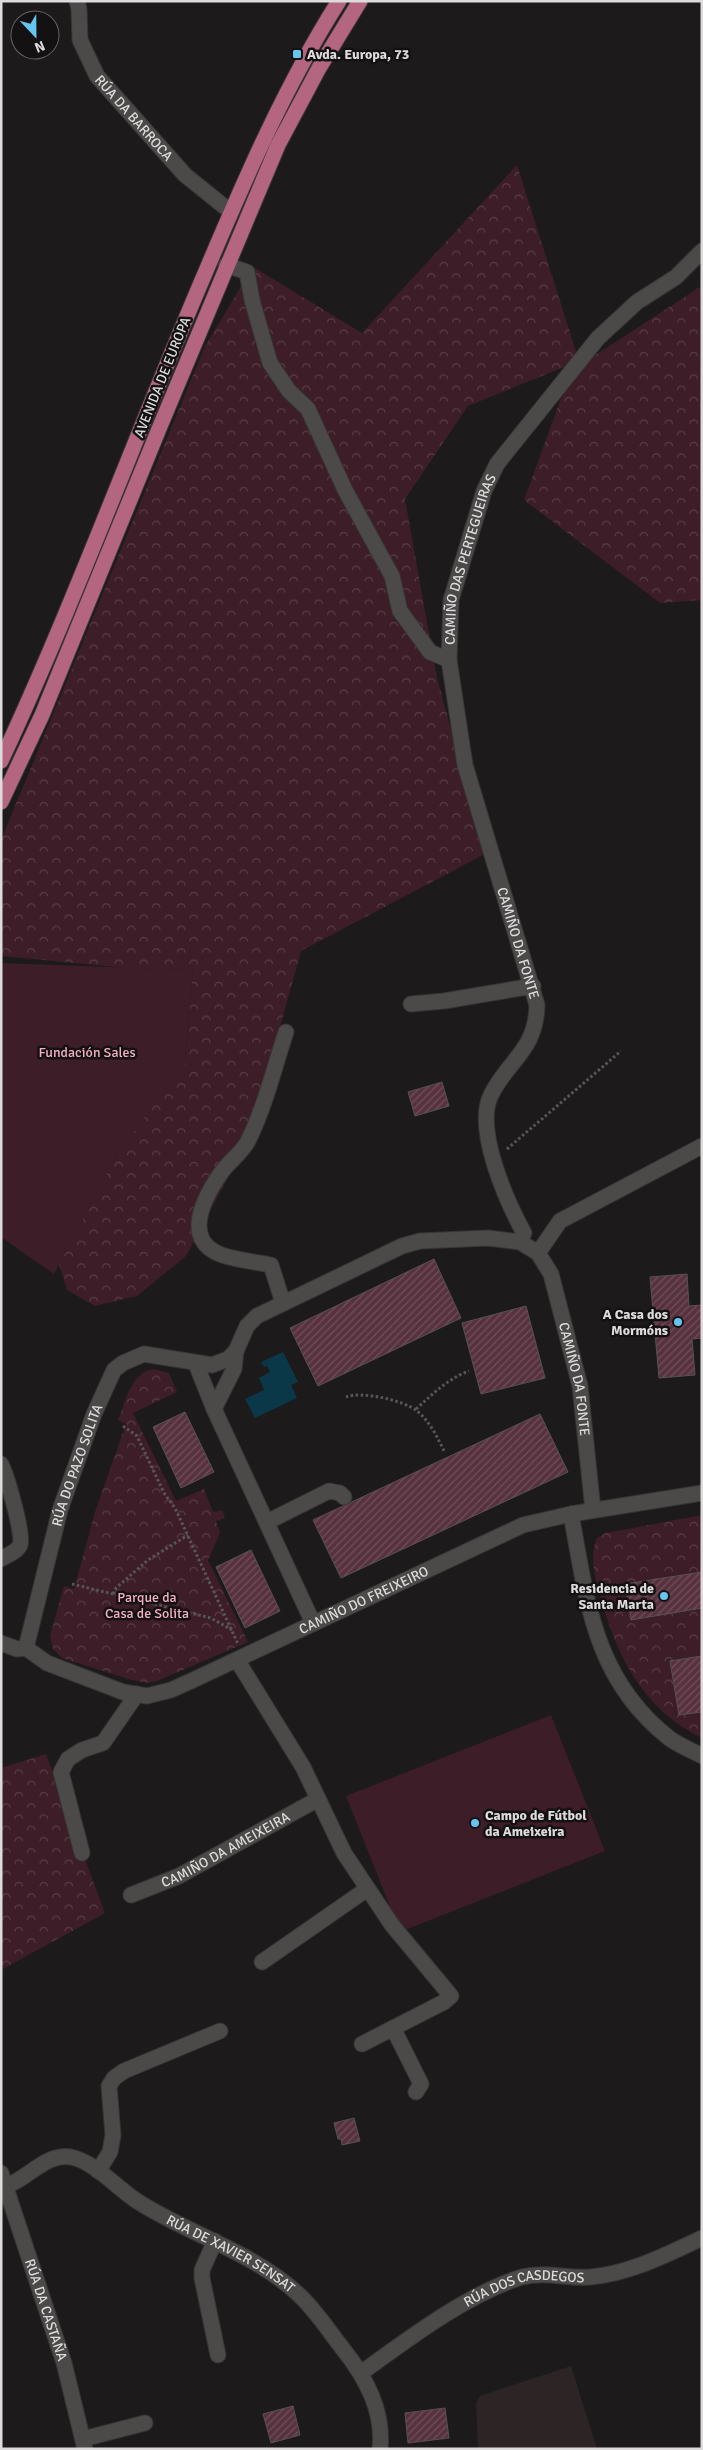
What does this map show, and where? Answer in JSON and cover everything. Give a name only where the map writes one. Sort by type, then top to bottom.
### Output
[{"type":"main road","name":"AVENIDA DE EUROPA","points":[[1,761],[40,676],[231,212],[282,101],[339,1]]},
{"type":"main road","name":"AVENIDA DE EUROPA","points":[[1,802],[42,715],[226,265],[278,145],[318,68],[360,1]]},
{"type":"street","name":"RÚA DA BARROCA","points":[[77,1],[80,40],[97,76],[185,175],[231,212]]},
{"type":"street","name":"CAMIÑO DAS PERTEGUEIRAS","points":[[226,265],[247,272],[252,300],[270,363],[289,391],[308,409],[345,490],[392,576],[400,611],[430,652],[450,660],[451,600],[484,491],[497,464],[598,338],[636,302],[676,278],[702,252]]},
{"type":"street","name":"CAMIÑO DA FONTE","points":[[450,660],[465,765],[533,986],[537,1005],[537,1021],[531,1040],[491,1094],[485,1111],[488,1133],[498,1174],[524,1233],[520,1242]]},
{"type":"street","points":[[411,1004],[444,1001],[533,986]]},
{"type":"street","points":[[283,1303],[271,1264],[221,1255],[204,1244],[198,1227],[201,1210],[222,1172],[247,1142],[258,1117],[286,1032]]},
{"type":"street","points":[[538,1253],[560,1221],[702,1146]]},
{"type":"street","name":"CAMIÑO DA FONTE","points":[[236,1351],[247,1326],[257,1316],[402,1246],[420,1241],[488,1238],[520,1242],[538,1253],[551,1274],[580,1386],[593,1510]]},
{"type":"street","points":[[214,1409],[234,1369],[236,1351]]},
{"type":"street","name":"RÚA DO PAZO SOLITA","points":[[26,1648],[60,1510],[108,1380],[123,1363],[144,1354],[162,1355],[196,1364],[212,1365],[228,1359],[236,1351]]},
{"type":"street","points":[[196,1364],[214,1409],[313,1623]]},
{"type":"street","points":[[1,1464],[10,1488],[21,1540],[16,1550],[1,1559]]},
{"type":"street","points":[[267,1522],[329,1491],[340,1493],[344,1497]]},
{"type":"street","name":"CAMIÑO DO FREIXEIRO","points":[[1,1643],[17,1649],[26,1648],[47,1663],[123,1692],[148,1696],[171,1690],[239,1654],[313,1623],[523,1526],[571,1514],[702,1493]]},
{"type":"street","points":[[571,1514],[596,1638],[606,1661],[636,1708],[670,1738],[702,1756]]},
{"type":"street","points":[[239,1654],[303,1768],[344,1854],[392,1925],[451,1996],[444,2002],[362,2044]]},
{"type":"street","points":[[82,1853],[61,1772],[68,1759],[82,1750],[103,1743],[137,1694]]},
{"type":"street","name":"CAMIÑO DA AMEIXEIRA","points":[[131,1895],[179,1876],[318,1799]]},
{"type":"street","points":[[262,1962],[367,1889]]},
{"type":"street","points":[[392,2028],[421,2084],[416,2092]]},
{"type":"street","points":[[98,2171],[110,2152],[113,2135],[109,2086],[114,2078],[124,2071],[220,2032]]},
{"type":"street","name":"RÚA DE XAVIER SENSAT","points":[[4,2179],[58,2157],[72,2157],[98,2171],[137,2201],[215,2241],[272,2274],[298,2293],[316,2313],[361,2372],[380,2417],[380,2449]]},
{"type":"street","name":"RÚA DA CASTAÑA","points":[[4,2179],[6,2204],[64,2363],[84,2444]]},
{"type":"street","name":"RÚA DOS CASDEGOS","points":[[361,2372],[440,2317],[495,2288],[523,2277],[554,2274],[590,2277],[621,2271],[702,2238]]},
{"type":"street","points":[[215,2241],[202,2270],[202,2278],[218,2355]]},
{"type":"street","points":[[84,2444],[145,2423]]},
{"type":"path","points":[[494,1158],[621,1051]]},
{"type":"path","points":[[416,1410],[443,1384],[455,1376],[469,1371]]},
{"type":"path","points":[[346,1397],[358,1393],[392,1400],[416,1410],[424,1418],[445,1453]]},
{"type":"path","points":[[123,1426],[137,1436],[188,1536],[232,1630],[239,1654]]},
{"type":"path","points":[[113,1594],[116,1588],[148,1560],[188,1536]]},
{"type":"path","points":[[72,1584],[211,1618],[232,1630]]},
{"type":"shaded area","points":[[571,2366],[597,2449],[478,2449],[476,2403],[480,2396]]},
{"type":"green space","points":[[517,165],[579,361],[468,406],[405,499],[437,678],[485,854],[301,951],[250,1136],[186,1256],[137,1296],[95,1306],[67,1290],[59,1264],[117,1154],[185,1064],[193,970],[127,968],[1,956],[1,840],[205,346],[253,267],[362,333]]},
{"type":"green space","points":[[700,287],[702,600],[660,603],[524,500],[571,371]]},
{"type":"green space","name":"Fundación Sales","points":[[1,963],[193,970],[185,1064],[117,1154],[54,1274],[1,1237]]},
{"type":"green space","name":"Parque da Casa de Solita","points":[[153,1369],[169,1373],[177,1392],[133,1413],[176,1501],[204,1489],[213,1512],[222,1510],[225,1518],[216,1521],[220,1533],[208,1560],[248,1642],[157,1681],[146,1683],[62,1658],[53,1649],[50,1636],[64,1586],[74,1589],[95,1512],[126,1424],[118,1420],[134,1382],[139,1376]]},
{"type":"green space","points":[[702,1515],[702,1738],[681,1726],[663,1712],[635,1678],[614,1639],[596,1581],[593,1552],[597,1538],[606,1533]]},
{"type":"green space","name":"Campo de Fútbol da Ameixeira","points":[[551,1715],[605,1851],[400,1932],[346,1796]]},
{"type":"green space","points":[[46,1754],[105,1913],[1,1970],[1,1768]]},
{"type":"water","points":[[283,1352],[298,1382],[291,1385],[297,1398],[255,1418],[245,1399],[264,1390],[259,1378],[270,1372],[267,1366],[264,1367],[261,1362]]},
{"type":"building","points":[[442,1082],[449,1106],[415,1116],[408,1092]]},
{"type":"building","points":[[434,1259],[461,1318],[318,1386],[290,1328]]},
{"type":"building","name":"A Casa dos Mormóns","points":[[687,1274],[689,1306],[702,1305],[702,1338],[692,1339],[695,1375],[659,1378],[650,1277]]},
{"type":"building","points":[[526,1306],[545,1378],[481,1394],[462,1323]]},
{"type":"building","points":[[185,1412],[214,1472],[181,1488],[153,1427]]},
{"type":"building","points":[[540,1414],[568,1472],[341,1578],[313,1520]]},
{"type":"building","points":[[251,1550],[280,1611],[245,1628],[216,1567]]},
{"type":"building","name":"Residencia de Santa Marta","points":[[702,1572],[702,1608],[631,1620],[625,1584]]},
{"type":"building","points":[[702,1656],[702,1712],[679,1715],[670,1661]]},
{"type":"building","points":[[354,2118],[360,2141],[342,2145],[341,2139],[338,2139],[334,2123]]},
{"type":"building","points":[[293,2406],[300,2435],[271,2443],[263,2414]]},
{"type":"building","points":[[445,2408],[449,2438],[408,2443],[405,2413]]},
{"type":"place","name":"Avda. Europa, 73","points":[[297,54]]},
{"type":"place","name":"A Casa dos Mormóns","points":[[678,1322]]},
{"type":"place","name":"Residencia de Santa Marta","points":[[664,1596]]},
{"type":"place","name":"Campo de Fútbol da Ameixeira","points":[[475,1823]]}]
